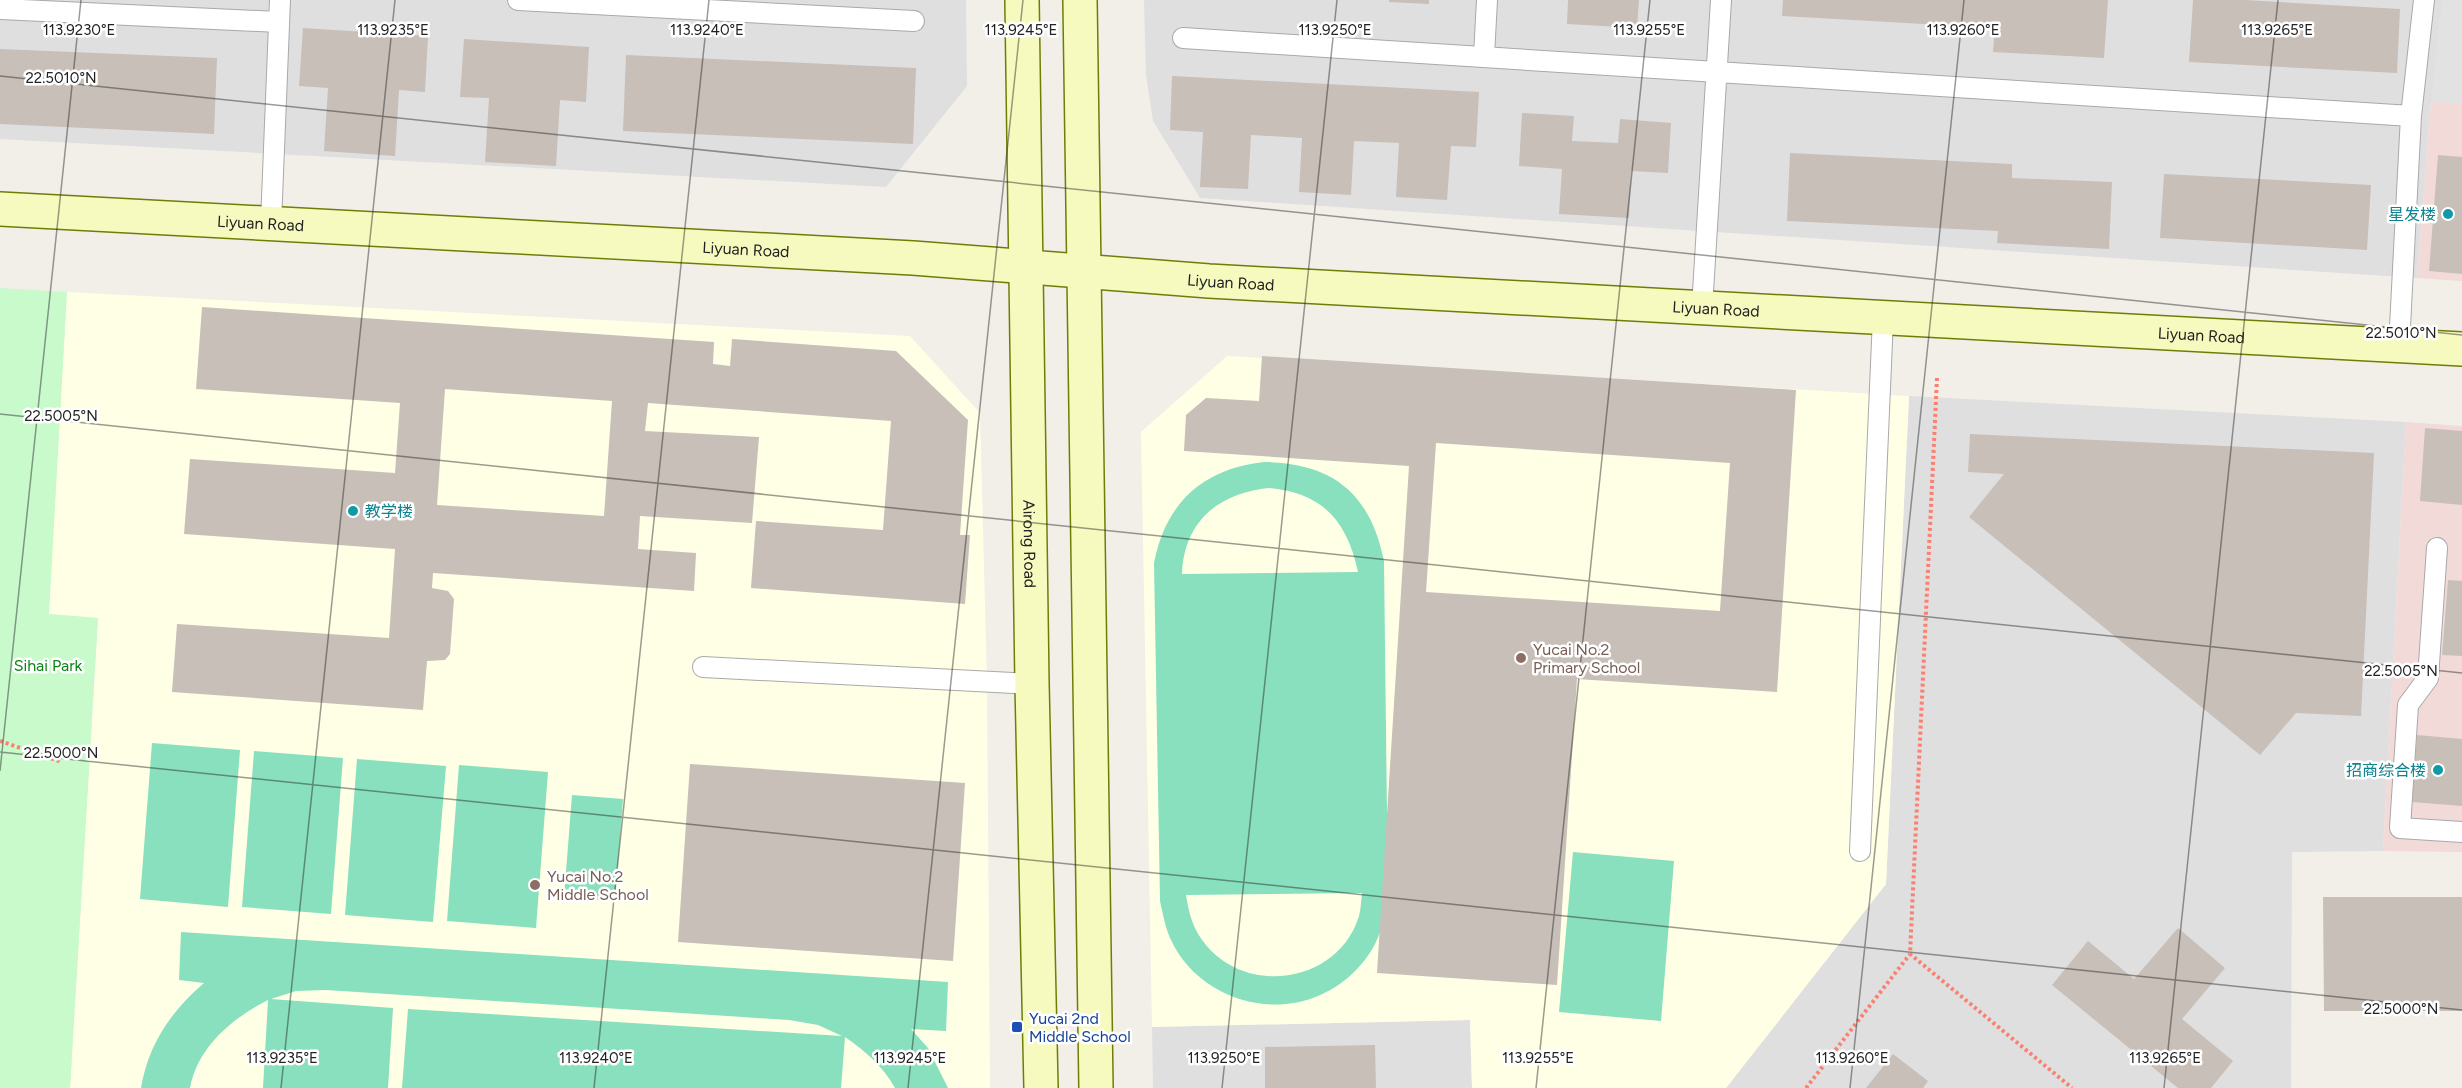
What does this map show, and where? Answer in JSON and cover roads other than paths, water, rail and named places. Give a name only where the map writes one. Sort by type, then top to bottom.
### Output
[{"type":"street","name":"Airong Road","points":[[1022,0],[1028,267],[1032,684],[1041,1088]]},
{"type":"street","points":[[1080,0],[1096,1088]]},
{"type":"street","name":"Liyuan Road","points":[[0,209],[913,258],[1209,281],[2462,349]]},
{"type":"lane","points":[[271,223],[280,0]]},
{"type":"lane","points":[[518,0],[622,3],[914,21]]},
{"type":"lane","points":[[1484,56],[1487,0]]},
{"type":"lane","points":[[1702,308],[1720,0]]},
{"type":"lane","points":[[2399,346],[2411,116],[2424,0]]},
{"type":"lane","points":[[0,9],[279,22]]},
{"type":"lane","points":[[1182,38],[2411,116]]},
{"type":"lane","points":[[1860,850],[1883,318]]},
{"type":"lane","points":[[2437,548],[2428,678],[2408,705],[2400,828],[2462,832]]},
{"type":"lane","points":[[703,667],[1032,684]]},
{"type":"place","name":"星发楼","points":[[2448,214]]},
{"type":"place","name":"教学楼","points":[[353,511]]},
{"type":"place","name":"Yucai No.2 Primary School","points":[[1521,658]]},
{"type":"place","name":"招商综合楼","points":[[2438,770]]},
{"type":"place","name":"Yucai No.2 Middle School","points":[[535,885]]},
{"type":"place","name":"Yucai 2nd Middle School","points":[[1017,1027]]},
{"type":"park label","name":"Sihai Park","points":[[48,665]]}]
